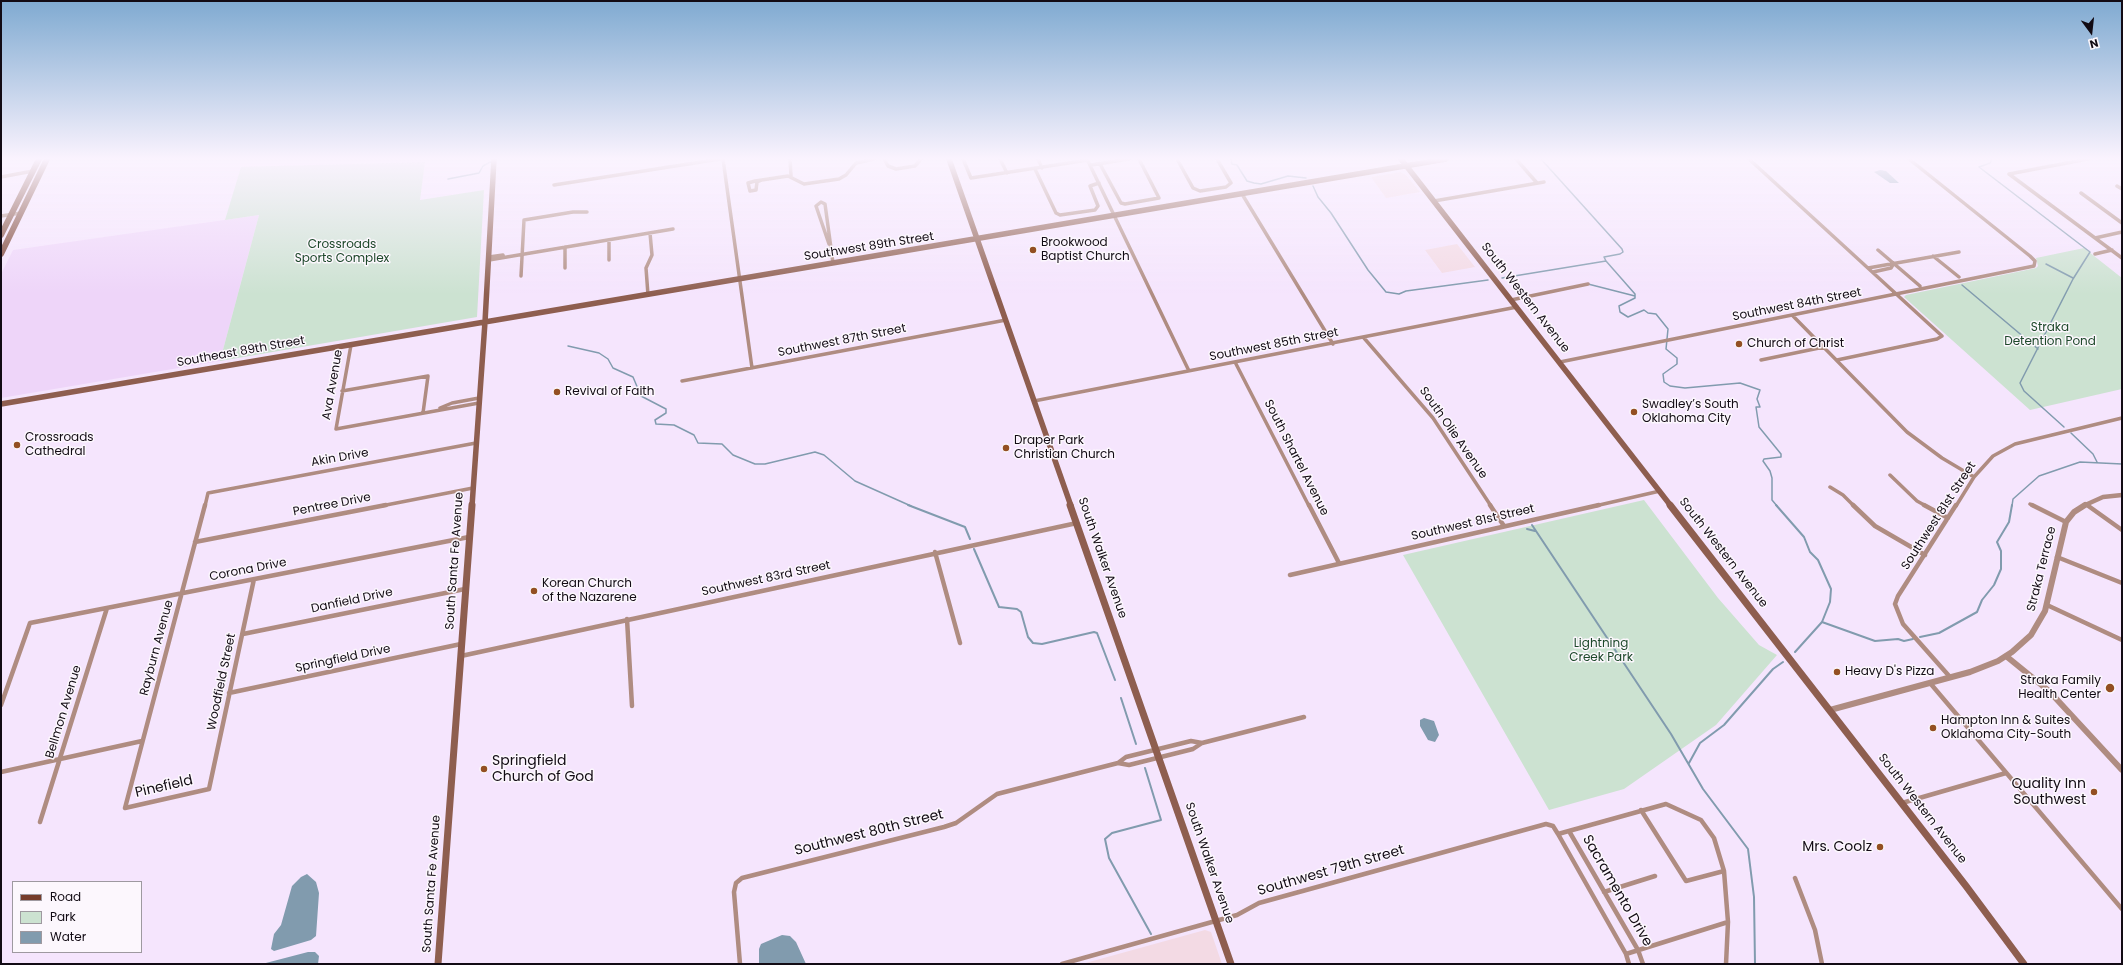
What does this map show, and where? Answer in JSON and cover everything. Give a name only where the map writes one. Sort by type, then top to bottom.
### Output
[{"type":"main road","points":[[1,235],[16,204]]},
{"type":"main road","points":[[1,254],[26,204]]},
{"type":"main road","name":"South Santa Fe Avenue","points":[[438,964],[485,322],[492,204]]},
{"type":"main road","name":"South Walker Avenue","points":[[965,204],[1231,964]]},
{"type":"main road","name":"Southwest 89th Street","points":[[485,322],[1181,204]]},
{"type":"main road","name":"South Western Avenue","points":[[1436,204],[1902,803],[2024,964]]},
{"type":"main road","name":"Southeast 89th Street","points":[[1,404],[485,322]]},
{"type":"street","points":[[729,204],[752,368]]},
{"type":"street","points":[[818,204],[816,206],[827,231]]},
{"type":"street","points":[[825,204],[827,231],[833,263]]},
{"type":"street","points":[[1052,204],[1056,213],[1060,215],[1095,210],[1098,206],[1097,204]]},
{"type":"street","points":[[1110,204],[1189,371]]},
{"type":"street","points":[[1248,204],[1333,344]]},
{"type":"street","points":[[1798,204],[1898,294],[1942,336],[1937,339],[1837,360]]},
{"type":"street","name":"Southwest 84th Street","points":[[1560,362],[2034,266],[2035,263],[2030,256],[1965,204]]},
{"type":"street","points":[[2049,204],[2122,258]]},
{"type":"street","points":[[2097,204],[2122,222]]},
{"type":"street","points":[[521,276],[524,220],[574,212],[587,212]]},
{"type":"street","points":[[1,216],[21,214]]},
{"type":"street","points":[[489,258],[673,229]]},
{"type":"street","points":[[2095,238],[2122,232]]},
{"type":"street","points":[[648,295],[646,268],[652,255],[650,233]]},
{"type":"street","points":[[608,240],[609,260]]},
{"type":"street","points":[[565,247],[565,268]]},
{"type":"street","points":[[1878,250],[1920,286]]},
{"type":"street","points":[[2095,254],[2112,250]]},
{"type":"street","points":[[1868,268],[1959,252]]},
{"type":"street","points":[[1933,256],[1959,278]]},
{"type":"street","points":[[1873,272],[1892,268],[1894,263]]},
{"type":"street","points":[[1511,300],[1588,284]]},
{"type":"street","name":"Southwest 85th Street","points":[[1034,401],[1517,308]]},
{"type":"street","points":[[1792,316],[1907,432],[1942,458],[1974,477]]},
{"type":"street","name":"Southwest 87th Street","points":[[682,381],[1006,320]]},
{"type":"street","name":"South Olie Avenue","points":[[1364,338],[1433,418],[1504,526]]},
{"type":"street","name":"Ava Avenue","points":[[350,345],[336,429],[423,413]]},
{"type":"street","points":[[1761,360],[1824,347]]},
{"type":"street","name":"South Shartel Avenue","points":[[1235,362],[1339,563]]},
{"type":"street","points":[[342,392],[428,376],[423,413],[479,400]]},
{"type":"street","name":"Southwest 81st Street","points":[[1950,677],[1903,624],[1895,607],[1898,596],[1974,477],[1993,456],[2015,444],[2041,436],[2121,419]]},
{"type":"street","name":"Akin Drive","points":[[208,493],[476,443]]},
{"type":"street","points":[[1890,475],[1917,501],[1948,518]]},
{"type":"street","points":[[1830,487],[1843,495],[1875,526],[1925,555]]},
{"type":"street","name":"Pentree Drive","points":[[195,542],[473,488]]},
{"type":"street","name":"Southwest 81st Street","points":[[1290,575],[1660,491]]},
{"type":"street","name":"Rayburn Avenue","points":[[124,808],[208,493]]},
{"type":"street","name":"Straka Terrace","points":[[1830,710],[1977,670],[2006,656],[2031,635],[2042,618],[2047,604],[2066,522],[2074,512],[2086,504],[2103,497],[2122,495]]},
{"type":"street","points":[[2030,504],[2066,522]]},
{"type":"street","points":[[2086,504],[2122,530]]},
{"type":"street","name":"Southwest 83rd Street","points":[[460,656],[936,552],[1077,523]]},
{"type":"street","name":"Corona Drive","points":[[1,705],[30,623],[469,537]]},
{"type":"street","points":[[936,552],[960,643]]},
{"type":"street","points":[[2057,557],[2122,583]]},
{"type":"street","name":"Woodfield Street","points":[[209,789],[254,579]]},
{"type":"street","name":"Danfield Drive","points":[[243,634],[465,588]]},
{"type":"street","points":[[2047,604],[2122,640]]},
{"type":"street","name":"Bellmon Avenue","points":[[40,822],[107,608]]},
{"type":"street","points":[[627,619],[632,706]]},
{"type":"street","name":"Springfield Drive","points":[[229,693],[461,644]]},
{"type":"street","points":[[2006,656],[2049,691],[2122,770]]},
{"type":"street","points":[[1930,683],[2122,909]]},
{"type":"street","name":"Southwest 80th Street","points":[[740,964],[734,892],[736,883],[742,878],[944,827],[956,823],[997,794],[1118,763],[1129,764],[1193,749],[1202,743],[1304,717]]},
{"type":"street","points":[[1,772],[142,741]]},
{"type":"street","name":"Southwest 80th Street","points":[[1118,763],[1126,757],[1191,741],[1202,743]]},
{"type":"street","points":[[1902,803],[2006,773]]},
{"type":"street","name":"Pinefield","points":[[124,808],[209,789]]},
{"type":"street","points":[[1629,964],[1626,954],[1558,834],[1666,804],[1676,807],[1701,820],[1708,828],[1718,847],[1724,871],[1728,922],[1726,964]]},
{"type":"street","points":[[1641,810],[1686,881],[1724,871]]},
{"type":"street","name":"Southwest 79th Street","points":[[1062,964],[1237,915],[1259,903],[1540,825],[1550,824],[1558,834]]},
{"type":"street","name":"Sacramento Drive","points":[[1569,831],[1638,950],[1643,964]]},
{"type":"street","points":[[1604,892],[1655,876]]},
{"type":"street","points":[[1795,878],[1815,930],[1822,964]]},
{"type":"street","points":[[1626,954],[1728,922]]},
{"type":"shaded area","points":[[259,215],[220,361],[1,398],[1,274],[13,250]]},
{"type":"shaded area","points":[[1457,244],[1475,267],[1442,273],[1425,250]]},
{"type":"shaded area","points":[[1205,930],[1211,932],[1222,964],[1082,964]]},
{"type":"green space","name":"Crossroads Sports Complex","points":[[230,204],[483,204],[477,317],[220,361],[259,215],[225,220]]},
{"type":"green space","name":"Straka Detention Pond","points":[[2084,248],[2122,278],[2122,389],[2030,410],[1904,297],[1906,295],[2036,268],[2038,266],[2036,258]]},
{"type":"green space","name":"Lightning Creek Park","points":[[1644,500],[1718,598],[1759,645],[1777,655],[1716,725],[1624,789],[1549,810],[1403,555]]},
{"type":"water","points":[[1424,718],[1434,721],[1439,735],[1435,742],[1428,740],[1420,726],[1420,720]]},
{"type":"water","points":[[307,874],[316,882],[319,893],[316,936],[311,940],[274,951],[271,949],[274,934],[281,925],[292,886],[301,877]]},
{"type":"water","points":[[782,935],[790,936],[796,942],[806,964],[759,964],[759,949],[761,944]]},
{"type":"water","points":[[308,952],[315,952],[319,956],[318,964],[262,964]]},
{"type":"waterway","points":[[1324,204],[1368,270],[1386,292],[1399,294],[1406,291],[1488,280]]},
{"type":"waterway","points":[[1582,204],[1622,249],[1623,252],[1620,254],[1604,257],[1606,261]]},
{"type":"waterway","points":[[2027,204],[2090,252],[2073,279],[2038,349]]},
{"type":"waterway","points":[[1502,278],[1606,261]]},
{"type":"waterway","points":[[1606,261],[1635,294],[1635,296]]},
{"type":"waterway","points":[[2046,264],[2073,278]]},
{"type":"waterway","points":[[1588,284],[1635,296]]},
{"type":"waterway","points":[[1962,285],[2038,349]]},
{"type":"waterway","points":[[1635,296],[1635,298],[1619,306],[1620,312],[1628,317],[1644,310],[1648,313],[1656,314],[1668,329],[1666,349],[1677,358],[1677,364],[1663,374],[1664,382],[1670,386],[1685,388],[1740,383],[1760,390],[1757,399],[1760,407],[1756,407],[1759,427],[1781,454],[1781,457],[1764,459],[1763,461],[1770,471],[1772,478],[1772,500],[1777,506]]},
{"type":"waterway","points":[[568,346],[599,353],[608,359],[613,368],[633,377],[641,396],[666,409],[666,413],[655,420],[656,424],[674,425],[694,435],[698,443],[722,444],[733,455],[755,464],[765,464],[815,452],[824,455],[855,481],[911,506]]},
{"type":"waterway","points":[[2038,349],[2020,383],[2024,391],[2064,427]]},
{"type":"waterway","points":[[2071,433],[2093,454],[2097,462]]},
{"type":"waterway","points":[[2012,506],[2013,499],[2039,476],[2080,462],[2122,464]]},
{"type":"waterway","points":[[908,505],[965,527],[970,539]]},
{"type":"waterway","points":[[1776,505],[1804,537],[1810,552],[1818,560],[1831,589],[1830,602],[1822,622]]},
{"type":"waterway","points":[[1920,637],[1939,633],[1977,612],[1982,600],[1994,585],[2001,569],[2001,551],[1997,542],[2009,522],[2012,505]]},
{"type":"waterway","points":[[1532,525],[1671,734],[1703,789],[1748,849],[1754,897],[1755,964]]},
{"type":"waterway","points":[[1527,529],[1535,531]]},
{"type":"waterway","points":[[974,549],[999,607],[1017,609],[1021,612],[1028,637],[1033,643],[1042,644],[1094,632],[1097,633],[1115,680]]},
{"type":"waterway","points":[[1795,652],[1822,622]]},
{"type":"waterway","points":[[1822,622],[1875,641],[1898,639],[1904,641],[1913,639]]},
{"type":"waterway","points":[[1689,763],[1700,743],[1724,725],[1773,669],[1783,662]]},
{"type":"waterway","points":[[1121,698],[1136,744]]},
{"type":"waterway","points":[[1145,768],[1161,820],[1112,833],[1105,839],[1109,858],[1151,934]]},
{"type":"place","name":"Brookwood Baptist Church","points":[[1033,250]]},
{"type":"place","name":"Church of Christ","points":[[1739,344]]},
{"type":"place","name":"Revival of Faith","points":[[557,392]]},
{"type":"place","name":"Swadley’s South Oklahoma City","points":[[1634,412]]},
{"type":"place","name":"Crossroads Cathedral","points":[[17,445]]},
{"type":"place","name":"Draper Park Christian Church","points":[[1006,448]]},
{"type":"place","name":"Korean Church of the Nazarene","points":[[534,591]]},
{"type":"place","name":"Heavy D's Pizza","points":[[1837,672]]},
{"type":"place","name":"Straka Family Health Center","points":[[2110,688]]},
{"type":"place","name":"Hampton Inn & Suites Oklahoma City-South","points":[[1933,728]]},
{"type":"place","name":"Springfield Church of God","points":[[484,769]]},
{"type":"place","name":"Quality Inn Southwest","points":[[2094,792]]},
{"type":"place","name":"Mrs. Coolz","points":[[1880,847]]}]
